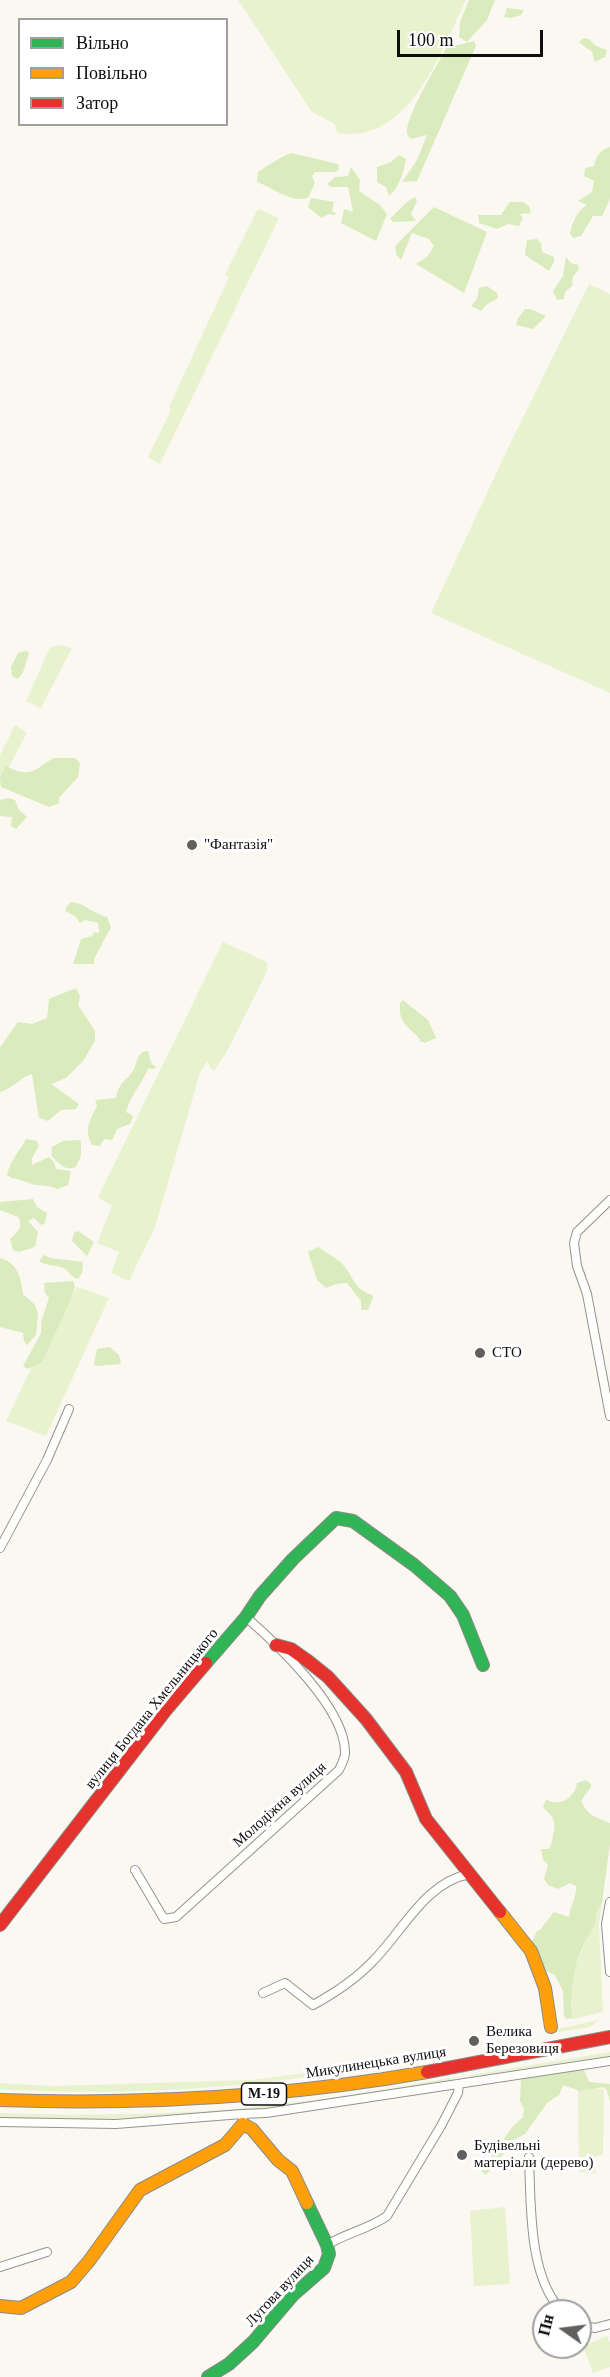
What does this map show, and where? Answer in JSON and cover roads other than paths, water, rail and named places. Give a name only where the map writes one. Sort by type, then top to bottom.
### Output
[{"type":"main road","name":"вулиця Богдана Хмельницького","points":[[0,1926],[166,1710],[246,1617],[260,1596],[293,1559],[336,1518],[352,1521],[362,1527],[450,1596],[463,1614],[483,1665]]},
{"type":"main road","points":[[276,1645],[284,1645],[314,1665],[360,1712],[405,1770],[426,1819],[531,1951],[545,1988],[551,2027]]},
{"type":"main road","name":"Микулинецька вулиця","points":[[0,2100],[146,2101],[241,2096],[345,2085],[610,2037]]},
{"type":"main road","points":[[0,2306],[21,2308],[71,2283],[140,2190],[225,2145],[243,2119]]},
{"type":"main road","name":"Лугова вулиця","points":[[208,2377],[229,2364],[253,2342],[292,2295],[324,2268],[329,2254],[327,2245],[292,2171],[278,2160],[243,2119]]},
{"type":"street","points":[[610,1200],[578,1232],[574,1243],[577,1266],[587,1294],[610,1416]]},
{"type":"street","points":[[0,1548],[47,1460],[69,1409]]},
{"type":"street","name":"Молодіжна вулиця","points":[[135,1870],[164,1919],[176,1917],[339,1770],[345,1755],[340,1727],[309,1681],[246,1617]]},
{"type":"street","points":[[263,1993],[285,1983],[313,2005],[333,1994],[372,1962],[443,1883],[451,1878],[470,1874]]},
{"type":"street","points":[[610,1902],[606,1924],[610,1972]]},
{"type":"street","points":[[0,2122],[116,2124],[243,2119],[266,2113],[610,2061]]},
{"type":"street","points":[[327,2245],[387,2216],[441,2126],[458,2093],[459,2084]]},
{"type":"street","points":[[529,2157],[536,2260],[542,2281],[551,2299]]},
{"type":"street","points":[[0,2267],[47,2252]]},
{"type":"street","points":[[592,2327],[610,2324]]},
{"type":"place","name":"\"Фантазія\"","points":[[192,845]]},
{"type":"place","name":"СТО","points":[[480,1353]]},
{"type":"place","name":"Велика Березовиця","points":[[474,2041]]},
{"type":"place","name":"Будівельні матеріали (дерево)","points":[[462,2155]]}]
